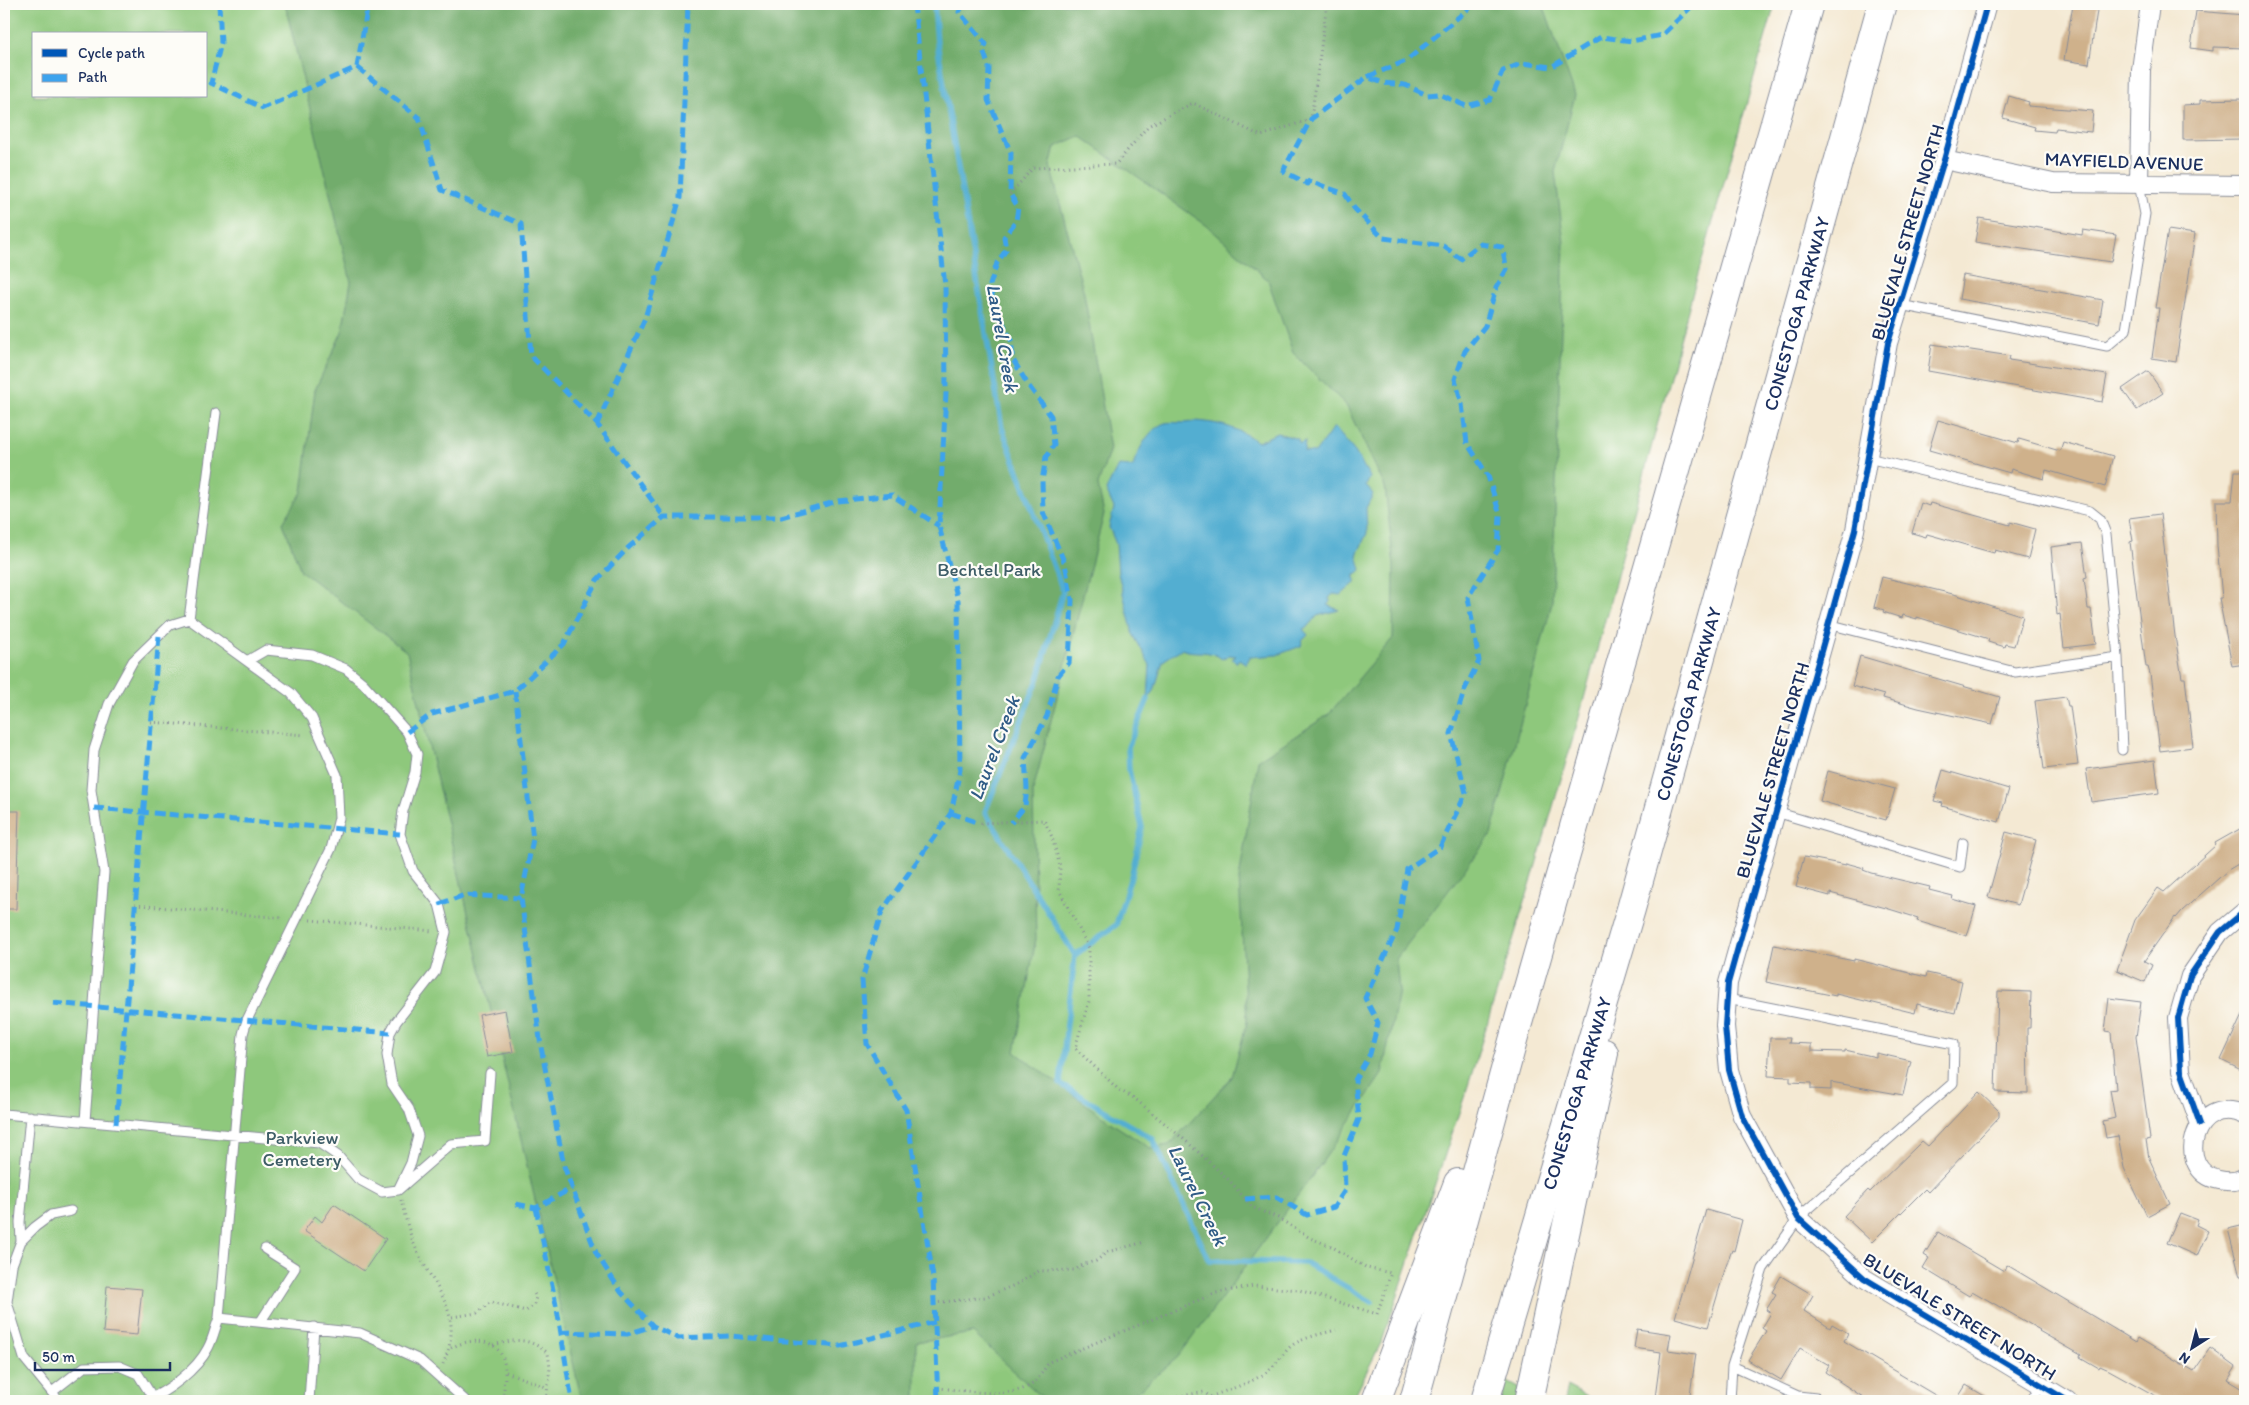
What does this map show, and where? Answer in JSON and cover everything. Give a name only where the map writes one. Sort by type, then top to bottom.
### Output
[{"type":"highway","points":[[1414,1401],[1516,1030],[1809,4]]},
{"type":"highway","name":"CONESTOGA PARKWAY","points":[[1485,1401],[1631,909],[1882,4]]},
{"type":"highway","points":[[1529,1401],[1600,1078],[1631,909]]},
{"type":"highway","points":[[1376,1401],[1516,1030]]},
{"type":"street","name":"BLUEVALE STREET NORTH","points":[[1987,4],[1944,160],[1888,343],[1855,530],[1728,984],[1726,1026],[1729,1070],[1742,1116],[1798,1218],[1864,1278],[2068,1401]]},
{"type":"street","points":[[2139,184],[2141,70],[2150,4]]},
{"type":"street","name":"MAYFIELD AVENUE","points":[[1944,160],[2053,183],[2245,185]]},
{"type":"street","points":[[2200,1124],[2181,1071],[2178,1018],[2190,976],[2220,932],[2245,912]]},
{"type":"street","points":[[2245,1115],[2235,1111],[2223,1110],[2211,1114],[2200,1124],[2192,1144],[2194,1157],[2203,1172],[2214,1179],[2229,1182],[2245,1177]]},
{"type":"lane","points":[[1900,306],[2107,346],[2126,330],[2145,214],[2139,184]]},
{"type":"lane","points":[[189,619],[216,413]]},
{"type":"lane","points":[[1868,458],[2090,511],[2100,519],[2106,534],[2118,657],[2122,750]]},
{"type":"lane","points":[[52,1392],[84,1367],[119,1366],[138,1374],[149,1400],[181,1379],[208,1349],[219,1318],[232,1135],[242,1034],[247,1020],[331,849],[339,818],[337,775],[312,718],[291,693],[189,619]]},
{"type":"lane","points":[[86,1121],[104,872],[91,790],[94,750],[109,704],[133,661],[170,625],[189,619]]},
{"type":"lane","points":[[1828,624],[2015,672],[2118,657]]},
{"type":"lane","points":[[247,661],[266,650],[312,655],[346,669],[363,683],[407,732],[417,754],[415,772],[403,811],[400,834],[414,871],[439,904],[446,932],[435,972],[396,1022],[390,1034],[387,1055],[392,1084],[409,1109],[418,1136],[411,1164],[398,1190]]},
{"type":"lane","points":[[1776,812],[1960,867],[1964,843]]},
{"type":"lane","points":[[1727,999],[1954,1044],[1953,1083],[1798,1218],[1763,1269],[1732,1366],[1730,1401]]},
{"type":"lane","points":[[4,1114],[319,1143],[338,1156],[358,1179],[382,1192],[398,1190],[451,1144],[485,1140],[490,1073]]},
{"type":"lane","points":[[30,1116],[20,1222],[21,1241],[12,1265],[5,1301],[24,1358],[60,1401]]},
{"type":"lane","points":[[21,1241],[50,1215],[71,1211]]},
{"type":"lane","points":[[261,1321],[295,1268],[265,1249]]},
{"type":"lane","points":[[219,1318],[360,1333],[420,1360],[466,1401]]},
{"type":"lane","points":[[309,1401],[314,1327]]},
{"type":"lane","points":[[1732,1366],[1798,1396],[1816,1398],[1820,1401]]},
{"type":"lane","points":[[2031,1401],[2041,1385]]},
{"type":"path","points":[[1010,194],[1033,168],[1116,164],[1148,126],[1193,103],[1261,136],[1311,119],[1327,4]]},
{"type":"path","points":[[151,722],[320,736]]},
{"type":"path","points":[[938,1388],[1018,1392],[1035,1382],[1049,1362],[1216,1293],[1254,1286],[1299,1290],[1377,1314],[1391,1273],[1367,1268],[1330,1246],[1310,1238],[1278,1218],[1252,1207],[1228,1180],[1186,1141],[1134,1098],[1120,1090],[1075,1048],[1089,1001],[1088,948],[1059,890],[1060,866],[1052,837],[1044,820],[979,823]]},
{"type":"path","points":[[398,1190],[416,1250],[452,1317],[450,1348],[438,1376]]},
{"type":"path","points":[[934,1303],[985,1297],[1015,1285],[1039,1271],[1075,1270],[1084,1264],[1096,1261],[1107,1252],[1146,1242]]},
{"type":"path","points":[[452,1317],[477,1313],[491,1302],[526,1311],[534,1305],[536,1297],[533,1291]]},
{"type":"path","points":[[1169,1401],[1175,1397],[1204,1392],[1210,1397],[1246,1382],[1264,1374],[1278,1362],[1289,1347],[1315,1335],[1336,1330]]},
{"type":"path","points":[[450,1348],[464,1340],[480,1340],[493,1345],[500,1354],[506,1372],[503,1391],[504,1401]]},
{"type":"path","points":[[493,1345],[515,1340],[533,1342],[548,1353],[550,1368],[546,1388],[546,1401]]},
{"type":"path","points":[[506,1372],[546,1388]]},
{"type":"green space","name":"Bechtel Park","points":[[4,4],[1775,4],[1691,299],[1578,721],[1531,882],[1467,1089],[1383,1339],[1352,1401],[4,1401]]},
{"type":"green space","name":"Bechtel Park","points":[[285,4],[1024,4],[1026,9],[1043,4],[1543,4],[1575,95],[1555,172],[1564,243],[1552,603],[1491,835],[1396,959],[1399,991],[1382,1074],[1321,1164],[1178,1357],[1126,1401],[1046,1401],[973,1333],[916,1342],[916,1401],[582,1401],[407,652],[301,571],[283,523],[302,492],[315,390],[342,332],[351,282]],"holes":[[[1080,136],[1206,225],[1268,280],[1293,353],[1346,405],[1385,487],[1394,566],[1393,638],[1328,715],[1258,760],[1239,879],[1247,1022],[1232,1077],[1169,1145],[1150,1148],[1113,1124],[1015,1052],[1036,939],[1033,791],[1104,514],[1098,485],[1110,449],[1084,293],[1050,166],[1055,147]]]},
{"type":"green space","points":[[1506,1381],[1519,1388],[1517,1401],[1501,1401]]},
{"type":"green space","points":[[1567,1386],[1592,1400],[1595,1401],[1564,1401]]},
{"type":"water","points":[[1196,421],[1229,427],[1258,442],[1277,433],[1298,439],[1299,444],[1305,441],[1304,452],[1315,453],[1334,427],[1355,452],[1370,477],[1366,486],[1373,494],[1366,508],[1367,533],[1357,555],[1361,570],[1355,575],[1355,583],[1341,595],[1333,594],[1329,598],[1330,602],[1327,605],[1339,610],[1317,616],[1310,625],[1303,629],[1308,635],[1302,641],[1301,646],[1277,655],[1250,657],[1246,664],[1239,659],[1236,663],[1232,659],[1236,656],[1229,655],[1222,659],[1212,654],[1181,649],[1163,661],[1154,691],[1148,699],[1150,665],[1133,634],[1118,573],[1116,544],[1109,527],[1114,508],[1106,490],[1118,466],[1133,467],[1137,454],[1145,441],[1159,426],[1165,423]]},
{"type":"building","points":[[2073,4],[2098,4],[2089,64],[2064,60]]},
{"type":"building","points":[[2196,11],[2245,15],[2245,48],[2213,47],[2213,51],[2191,48]]},
{"type":"building","points":[[2009,96],[2029,102],[2028,106],[2093,111],[2091,132],[2056,128],[2055,132],[2034,130],[2035,127],[2003,118]]},
{"type":"building","points":[[2242,99],[2243,139],[2183,140],[2183,105],[2200,104],[2200,100]]},
{"type":"building","points":[[1979,218],[2082,235],[2083,230],[2116,235],[2111,262],[1975,242]]},
{"type":"building","points":[[2168,230],[2195,234],[2176,362],[2152,358],[2159,308],[2155,308]]},
{"type":"building","points":[[1963,275],[2103,300],[2099,324],[1959,299]]},
{"type":"building","points":[[1932,344],[2010,356],[2009,360],[2107,375],[2102,402],[1928,371]]},
{"type":"building","points":[[2148,371],[2163,393],[2137,410],[2122,389]]},
{"type":"building","points":[[1938,420],[2018,443],[2019,439],[2060,451],[2063,442],[2113,456],[2105,487],[2046,470],[2044,479],[2011,469],[2010,473],[1929,450]]},
{"type":"building","points":[[2235,471],[2245,471],[2245,664],[2232,666],[2219,598],[2222,598],[2217,545],[2216,501],[2232,501]]},
{"type":"building","points":[[1921,503],[1929,506],[1930,503],[2010,525],[2010,522],[2035,529],[2028,559],[1995,550],[1994,553],[1927,534],[1926,537],[1912,533]]},
{"type":"building","points":[[2160,514],[2175,636],[2182,678],[2185,678],[2193,747],[2160,751],[2150,674],[2148,667],[2146,667],[2130,542],[2133,541],[2129,518]]},
{"type":"building","points":[[2082,543],[2087,577],[2084,578],[2088,609],[2091,609],[2096,644],[2064,648],[2060,614],[2057,615],[2051,547]]},
{"type":"building","points":[[1882,577],[1957,595],[2023,616],[2014,646],[2005,644],[2004,647],[1988,642],[1989,639],[1917,617],[1917,619],[1903,615],[1902,618],[1883,612],[1884,610],[1874,607]]},
{"type":"building","points":[[1860,656],[2000,697],[1992,724],[1918,708],[1883,698],[1884,695],[1852,686]]},
{"type":"building","points":[[2066,697],[2068,706],[2070,706],[2078,765],[2044,769],[2035,701]]},
{"type":"building","points":[[2155,760],[2159,793],[2091,802],[2086,769]]},
{"type":"building","points":[[1943,770],[2009,789],[1999,822],[1942,806],[1943,803],[1934,801]]},
{"type":"building","points":[[1828,771],[1895,789],[1886,820],[1820,801]]},
{"type":"building","points":[[4,811],[19,811],[16,909],[4,909]]},
{"type":"building","points":[[2245,826],[2245,860],[2228,870],[2175,917],[2144,961],[2152,965],[2145,982],[2117,970],[2135,920],[2158,888],[2164,892],[2216,845],[2215,843]]},
{"type":"building","points":[[2006,832],[2036,840],[2018,905],[1988,897]]},
{"type":"building","points":[[1804,857],[1846,865],[1846,863],[1864,868],[1863,870],[1871,873],[1930,887],[1929,890],[1953,896],[1952,899],[1976,906],[1967,936],[1917,921],[1918,918],[1886,908],[1830,893],[1830,896],[1796,887]]},
{"type":"building","points":[[1774,945],[1854,961],[1854,959],[1926,977],[1927,973],[1962,981],[1955,1013],[1917,1004],[1915,1013],[1836,994],[1836,996],[1766,982]]},
{"type":"building","points":[[1998,991],[2031,992],[2030,1028],[2027,1028],[2028,1093],[1995,1092]]},
{"type":"building","points":[[2109,998],[2141,1002],[2136,1037],[2150,1139],[2146,1140],[2149,1158],[2170,1204],[2147,1216],[2124,1168],[2118,1136],[2106,1138],[2103,1121],[2115,1118],[2110,1090],[2116,1089],[2111,1032],[2105,1031]]},
{"type":"building","points":[[2245,1009],[2245,1072],[2221,1060]]},
{"type":"building","points":[[505,1010],[513,1052],[487,1057],[479,1015]]},
{"type":"building","points":[[1770,1038],[1790,1038],[1789,1043],[1811,1044],[1811,1051],[1845,1052],[1845,1050],[1876,1057],[1876,1053],[1911,1061],[1903,1095],[1831,1082],[1831,1090],[1811,1089],[1811,1083],[1790,1082],[1790,1077],[1768,1076]]},
{"type":"building","points":[[1979,1092],[1999,1111],[1999,1117],[1928,1192],[1925,1189],[1872,1242],[1844,1216],[1868,1190],[1870,1192],[1922,1141],[1928,1146]]},
{"type":"building","points":[[334,1204],[386,1239],[364,1271],[304,1231],[315,1216],[322,1222]]},
{"type":"building","points":[[1706,1210],[1742,1220],[1734,1251],[1732,1250],[1726,1266],[1708,1327],[1675,1318]]},
{"type":"building","points":[[2180,1213],[2198,1220],[2196,1225],[2208,1231],[2197,1256],[2167,1243]]},
{"type":"building","points":[[2245,1225],[2245,1276],[2240,1276],[2228,1229]]},
{"type":"building","points":[[1938,1232],[2004,1271],[2007,1265],[2136,1342],[2138,1338],[2194,1371],[2210,1348],[2236,1367],[2228,1380],[2245,1390],[2245,1401],[2165,1401],[2109,1370],[2100,1366],[2099,1368],[2040,1330],[1972,1291],[1969,1296],[1923,1268],[1929,1258],[1924,1255]]},
{"type":"building","points":[[1781,1276],[1813,1295],[1804,1311],[1830,1328],[1832,1324],[1848,1333],[1844,1341],[1945,1401],[1869,1401],[1825,1372],[1829,1365],[1800,1348],[1781,1380],[1748,1360],[1766,1331],[1762,1328],[1771,1313],[1766,1310],[1776,1294],[1772,1292]]},
{"type":"building","points":[[107,1286],[142,1289],[137,1335],[103,1332]]},
{"type":"building","points":[[1637,1329],[1671,1334],[1668,1350],[1696,1354],[1689,1401],[1655,1398],[1661,1352],[1634,1348]]},
{"type":"building","points":[[1966,1385],[1993,1401],[1956,1401]]},
{"type":"waterway","name":"Laurel Creek","points":[[934,4],[937,43],[1002,428],[1063,591],[1038,679],[985,812],[1075,955],[1060,1084],[1153,1139],[1209,1260],[1306,1263],[1372,1302]]},
{"type":"waterway","points":[[1075,955],[1116,925],[1132,873],[1142,827],[1129,770],[1128,747],[1148,699]]},
{"type":"marked path","points":[[219,4],[221,43],[211,83],[263,108],[357,67]]},
{"type":"marked path","points":[[357,67],[368,4]]},
{"type":"marked path","points":[[597,424],[645,318],[680,198],[688,4]]},
{"type":"marked path","points":[[914,4],[945,286],[946,393],[939,526],[958,600],[960,770],[951,813],[882,911],[862,980],[867,1044],[906,1110],[933,1277],[938,1401]]},
{"type":"marked path","points":[[964,4],[959,12],[986,44],[983,50],[989,67],[988,100],[1011,153],[1010,194],[1018,207],[1016,221],[1004,237],[1006,250],[997,263],[990,285],[993,301],[1012,342],[1012,358],[1028,385],[1051,416],[1054,445],[1046,457],[1042,481],[1043,512],[1065,564],[1072,600],[1069,663],[1058,676],[1047,716],[1025,758],[1027,788],[1025,806],[1011,823]]},
{"type":"marked path","points":[[1474,4],[1406,61],[1367,77],[1383,83],[1405,85],[1427,95],[1439,94],[1466,106],[1490,100],[1503,71],[1523,63],[1551,67],[1601,37],[1632,41],[1662,35],[1694,4]]},
{"type":"marked path","points":[[357,67],[419,118],[442,190],[521,224],[531,356],[597,424],[664,517]]},
{"type":"marked path","points":[[1245,1199],[1276,1197],[1307,1215],[1334,1207],[1345,1190],[1344,1156],[1359,1119],[1355,1080],[1370,1054],[1378,1023],[1365,998],[1397,930],[1407,869],[1440,847],[1466,793],[1451,734],[1464,691],[1479,661],[1468,597],[1498,550],[1500,515],[1488,476],[1467,443],[1462,404],[1455,379],[1465,351],[1485,326],[1496,288],[1507,269],[1502,247],[1480,244],[1461,259],[1443,246],[1383,238],[1354,208],[1345,194],[1309,181],[1308,184],[1283,171],[1311,119],[1367,77]]},
{"type":"marked path","points":[[407,732],[432,714],[515,691],[564,644],[597,580],[628,548],[664,517],[781,517],[838,501],[892,495],[939,526]]},
{"type":"marked path","points":[[116,1124],[159,636]]},
{"type":"marked path","points":[[515,691],[533,839],[521,898],[541,1047],[564,1166],[596,1253],[621,1292],[653,1326],[678,1338],[730,1336],[840,1346],[935,1322]]},
{"type":"marked path","points":[[94,808],[400,834]]},
{"type":"marked path","points":[[951,813],[979,823]]},
{"type":"marked path","points":[[439,904],[465,895],[521,898]]},
{"type":"marked path","points":[[53,1003],[390,1033]]},
{"type":"marked path","points":[[516,1204],[536,1208],[572,1188]]},
{"type":"marked path","points":[[536,1208],[557,1309],[572,1401]]},
{"type":"marked path","points":[[561,1332],[627,1334],[653,1326]]},
{"type":"cycle path","points":[[1987,4],[1944,160],[1888,343],[1855,530],[1728,983],[1725,1026],[1729,1070],[1742,1116],[1798,1218],[1864,1278],[2068,1401]]},
{"type":"cycle path","points":[[2200,1124],[2181,1071],[2178,1018],[2190,976],[2220,932],[2245,911]]},
{"type":"park label","name":"Parkview Cemetery","points":[[302,1148]]}]
